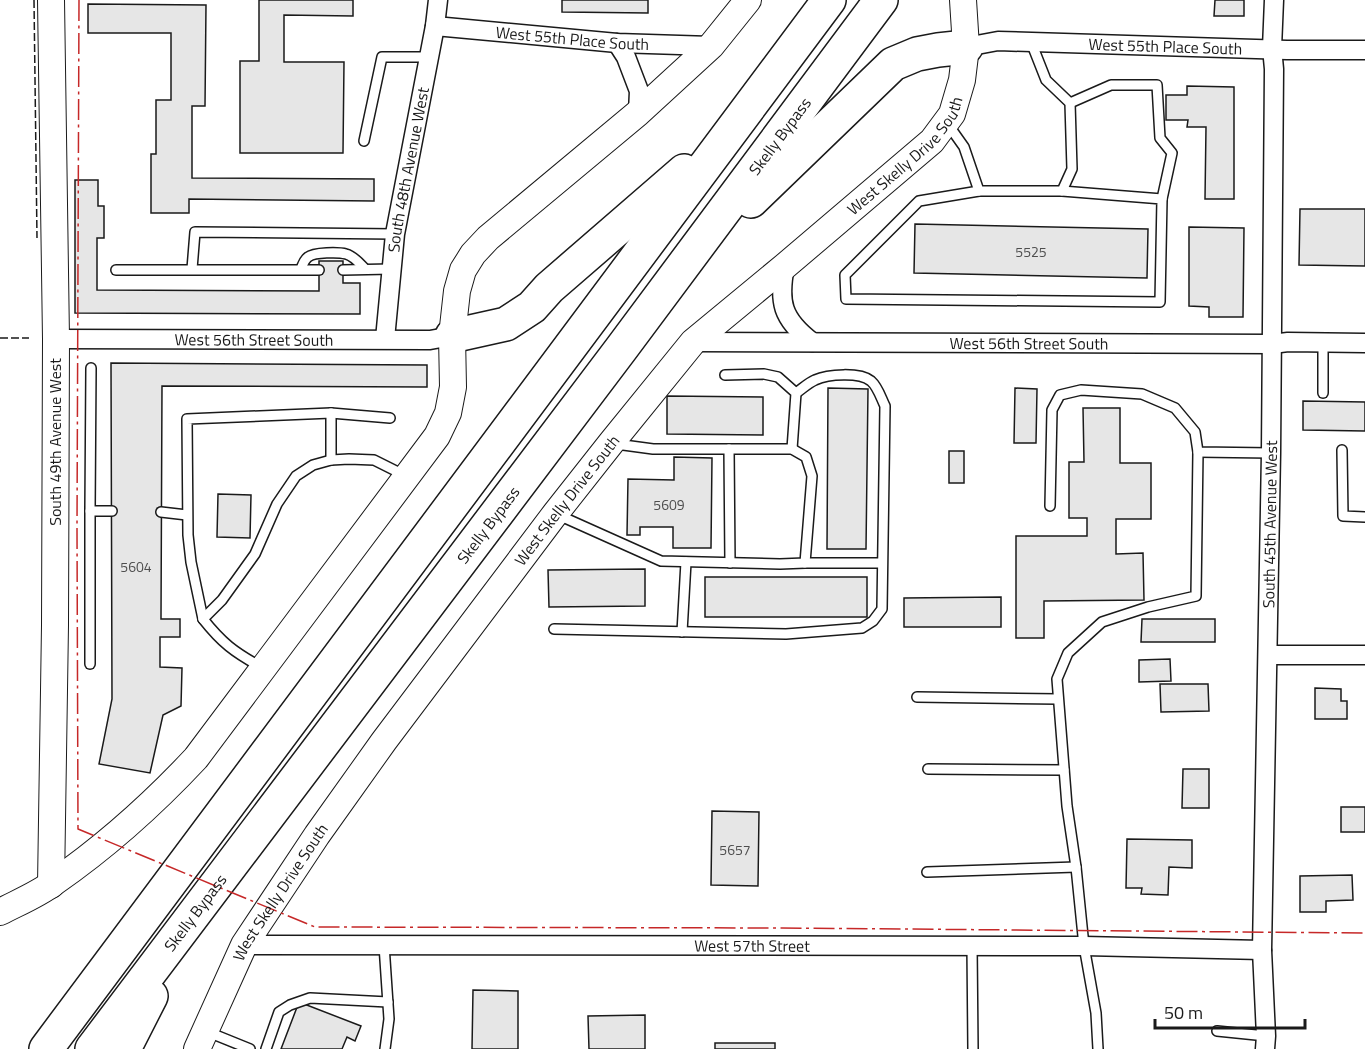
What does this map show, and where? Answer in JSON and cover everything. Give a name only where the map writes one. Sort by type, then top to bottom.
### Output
[{"type":"highway","points":[[46,1049],[830,0]]},
{"type":"highway","name":"Skelly Bypass","points":[[92,1049],[881,0]]},
{"type":"highway","points":[[680,269],[893,64],[917,54],[966,47]]},
{"type":"highway","points":[[452,336],[506,324],[532,307],[549,288],[733,129]]},
{"type":"highway","points":[[124,1049],[194,914]]},
{"type":"highway","points":[[22,1049],[95,983]]},
{"type":"street","name":"South 49th Avenue West","points":[[51,0],[56,339],[51,885]]},
{"type":"street","name":"South 48th Avenue West","points":[[385,339],[395,234],[438,0]]},
{"type":"street","points":[[0,912],[51,885],[105,844],[196,758],[437,436],[447,413],[453,387],[452,336],[457,291],[463,270],[473,254],[488,238],[638,112],[711,46],[748,0]]},
{"type":"street","name":"West Skelly Drive South","points":[[201,1040],[244,945],[317,835],[384,741],[611,443],[693,342],[932,141],[952,114],[962,80],[966,47],[963,0]]},
{"type":"street","name":"South 45th Avenue West","points":[[1265,1042],[1262,950],[1271,453],[1274,0]]},
{"type":"street","name":"West 55th Place South","points":[[435,26],[617,43],[711,46]]},
{"type":"street","name":"West 55th Place South","points":[[966,47],[998,41],[1031,41],[1365,50]]},
{"type":"street","points":[[617,43],[626,57],[639,91],[638,112]]},
{"type":"street","points":[[785,266],[782,291],[785,311],[800,333],[812,342]]},
{"type":"street","name":"West 56th Street South","points":[[56,339],[430,340],[452,336]]},
{"type":"street","name":"West 56th Street South","points":[[693,342],[1365,343]]},
{"type":"street","points":[[1268,655],[1365,655]]},
{"type":"street","name":"West 57th Street","points":[[244,945],[1084,946],[1262,950]]},
{"type":"lane","points":[[1031,41],[1046,80],[1070,103],[1072,169],[1062,191]]},
{"type":"lane","points":[[364,141],[382,57],[429,57]]},
{"type":"lane","points":[[1070,103],[1111,85],[1157,85],[1160,138],[1172,153],[1162,199],[1160,302],[846,299],[845,275],[919,201],[979,191],[1062,191],[1162,199]]},
{"type":"lane","points":[[946,121],[964,147],[979,191]]},
{"type":"lane","points":[[192,269],[195,232],[395,234]]},
{"type":"lane","points":[[327,232],[328,253]]},
{"type":"lane","points":[[301,269],[306,258],[312,254],[328,253],[346,254],[365,269]]},
{"type":"lane","points":[[343,270],[391,269]]},
{"type":"lane","points":[[116,270],[319,270]]},
{"type":"lane","points":[[1323,342],[1323,393]]},
{"type":"lane","points":[[90,664],[91,368]]},
{"type":"lane","points":[[725,375],[764,374],[778,377],[795,393],[792,449]]},
{"type":"lane","points":[[554,629],[786,634],[862,628],[873,621],[882,609],[885,406],[871,381],[860,376],[838,374],[816,379],[795,393]]},
{"type":"lane","points":[[1050,506],[1052,410],[1060,395],[1081,390],[1142,394],[1175,408],[1195,432],[1198,452],[1196,596],[1148,607],[1102,622],[1068,653],[1057,679],[1067,806],[1084,946],[1096,1013],[1098,1049]]},
{"type":"lane","points":[[331,413],[331,460]]},
{"type":"lane","points":[[263,668],[238,654],[217,637],[203,619],[188,535],[187,418],[331,413],[390,417]]},
{"type":"lane","points":[[611,443],[653,449],[792,449],[806,457],[812,476],[805,563]]},
{"type":"lane","points":[[729,449],[730,563]]},
{"type":"lane","points":[[1342,450],[1343,516],[1365,517]]},
{"type":"lane","points":[[1198,452],[1271,453]]},
{"type":"lane","points":[[203,619],[222,600],[255,554],[277,504],[296,476],[313,465],[331,460],[349,459],[374,460],[407,476]]},
{"type":"lane","points":[[90,512],[112,512]]},
{"type":"lane","points":[[161,512],[188,515]]},
{"type":"lane","points":[[555,514],[661,561],[780,564],[882,563]]},
{"type":"lane","points":[[682,632],[686,562]]},
{"type":"lane","points":[[917,697],[1058,699]]},
{"type":"lane","points":[[928,769],[1064,770]]},
{"type":"lane","points":[[927,872],[1076,867]]},
{"type":"lane","points":[[384,945],[389,1019],[385,1049]]},
{"type":"lane","points":[[972,946],[973,1049]]},
{"type":"lane","points":[[266,1049],[279,1012],[290,1005],[310,998],[388,1002]]},
{"type":"lane","points":[[1216,1031],[1265,1042]]},
{"type":"lane","points":[[201,1040],[250,1049]]},
{"type":"building","points":[[259,0],[353,0],[353,16],[284,15],[284,62],[344,62],[343,153],[240,153],[240,61],[259,61]]},
{"type":"building","points":[[562,0],[648,0],[648,13],[562,12]]},
{"type":"building","points":[[1215,0],[1244,0],[1244,16],[1214,16]]},
{"type":"building","points":[[88,4],[206,5],[205,106],[192,106],[192,178],[374,179],[374,201],[189,199],[189,213],[151,213],[151,154],[156,154],[156,100],[171,100],[171,33],[88,33]]},
{"type":"building","points":[[1187,86],[1234,87],[1234,199],[1205,199],[1206,127],[1187,127],[1188,120],[1166,120],[1166,95],[1187,95]]},
{"type":"building","points":[[75,180],[98,180],[98,206],[104,206],[104,238],[97,238],[97,290],[319,291],[319,261],[343,261],[343,283],[360,283],[360,314],[75,313]]},
{"type":"building","points":[[1300,209],[1365,209],[1365,266],[1299,265]]},
{"type":"building","points":[[915,224],[1148,229],[1147,278],[914,273]]},
{"type":"building","points":[[1189,227],[1244,228],[1243,317],[1209,317],[1209,307],[1189,306]]},
{"type":"building","points":[[111,363],[427,365],[427,387],[162,386],[161,619],[180,619],[180,637],[160,637],[160,667],[182,668],[181,706],[163,715],[150,773],[99,764],[112,699]]},
{"type":"building","points":[[828,388],[868,389],[866,549],[827,549]]},
{"type":"building","points":[[1015,388],[1037,389],[1036,443],[1014,443]]},
{"type":"building","points":[[667,396],[763,397],[763,435],[667,434]]},
{"type":"building","points":[[1303,401],[1365,402],[1365,431],[1303,430]]},
{"type":"building","points":[[1083,408],[1120,408],[1120,463],[1151,463],[1151,519],[1116,519],[1116,554],[1143,553],[1144,600],[1044,601],[1044,638],[1016,638],[1016,536],[1087,536],[1087,518],[1069,518],[1069,462],[1084,462]]},
{"type":"building","points":[[949,451],[964,451],[964,483],[949,483]]},
{"type":"building","points":[[674,457],[712,458],[711,548],[673,548],[673,527],[640,527],[640,535],[627,535],[628,479],[674,480]]},
{"type":"building","points":[[218,494],[251,495],[250,538],[217,537]]},
{"type":"building","points":[[645,569],[645,606],[549,607],[548,570]]},
{"type":"building","points":[[705,577],[867,577],[867,617],[705,617]]},
{"type":"building","points":[[1001,597],[1001,627],[904,627],[904,598]]},
{"type":"building","points":[[1142,619],[1215,619],[1215,642],[1141,642]]},
{"type":"building","points":[[1170,659],[1171,681],[1139,682],[1139,660]]},
{"type":"building","points":[[1160,684],[1208,684],[1209,711],[1161,712]]},
{"type":"building","points":[[1315,688],[1341,689],[1341,701],[1347,701],[1347,719],[1315,719]]},
{"type":"building","points":[[1183,769],[1209,769],[1209,808],[1182,808]]},
{"type":"building","points":[[1341,807],[1365,807],[1365,832],[1341,832]]},
{"type":"building","points":[[712,811],[759,812],[758,886],[711,885]]},
{"type":"building","points":[[1127,839],[1192,840],[1192,868],[1169,867],[1168,895],[1141,894],[1142,888],[1126,888]]},
{"type":"building","points":[[1352,875],[1353,900],[1326,901],[1326,912],[1300,912],[1300,876]]},
{"type":"building","points":[[473,990],[518,991],[518,1049],[472,1049]]},
{"type":"building","points":[[299,1002],[361,1026],[355,1041],[347,1037],[342,1049],[281,1049]]},
{"type":"building","points":[[645,1015],[645,1049],[589,1049],[588,1016]]},
{"type":"building","points":[[715,1043],[775,1043],[775,1049],[715,1049]]},
{"type":"fence","points":[[34,0],[37,238]]},
{"type":"fence","points":[[0,338],[29,338]]},
{"type":"power","points":[[79,0],[78,829],[315,927],[1365,933]]}]
